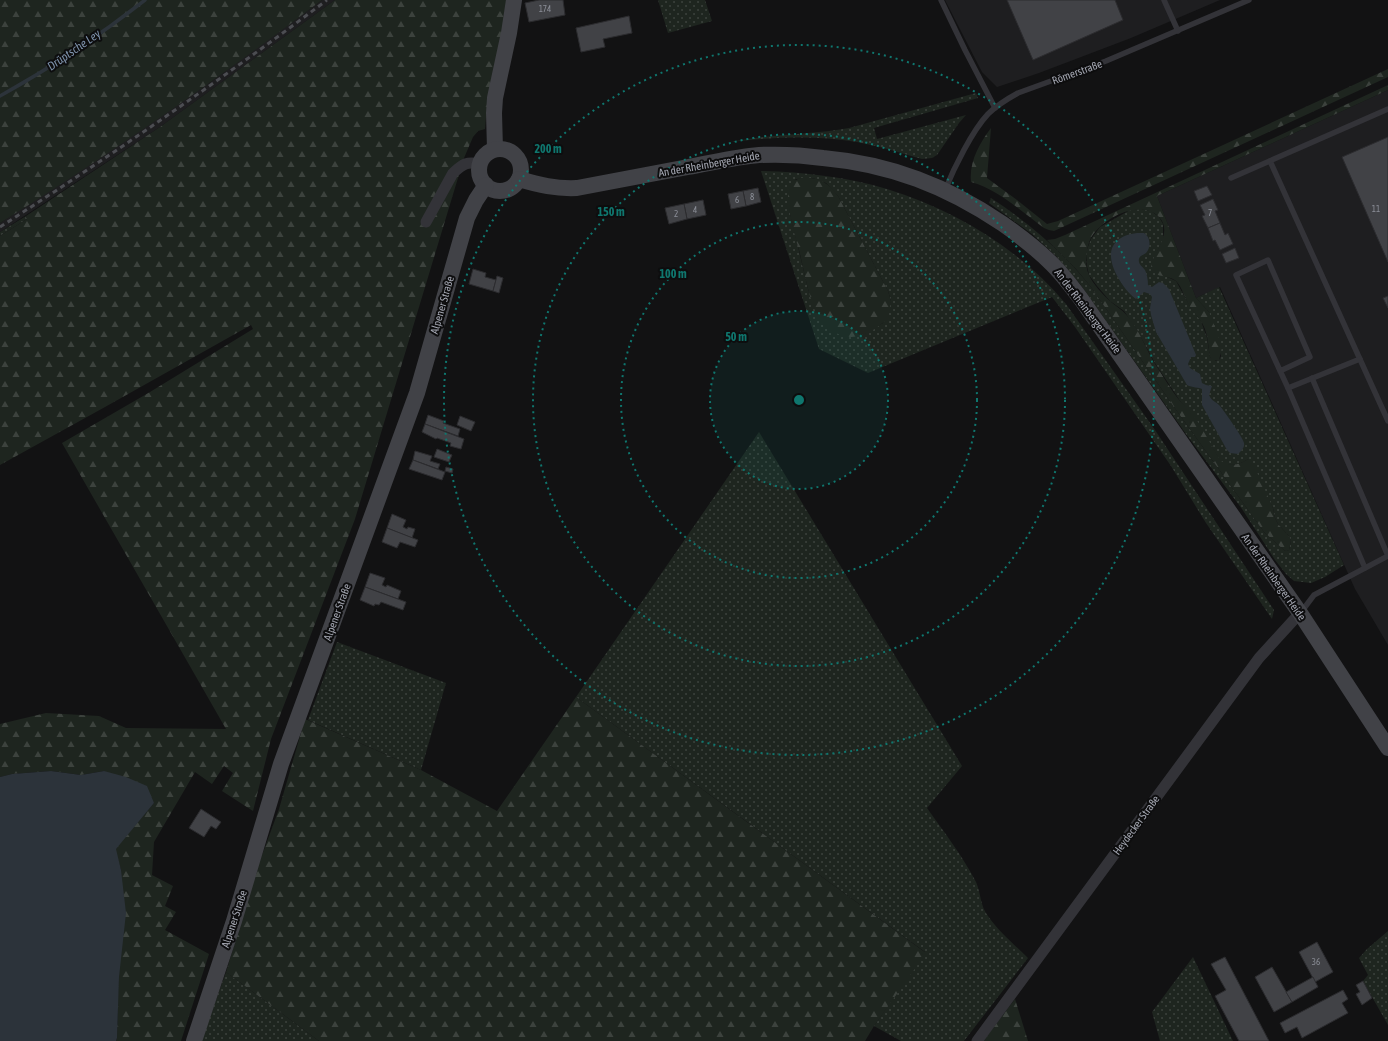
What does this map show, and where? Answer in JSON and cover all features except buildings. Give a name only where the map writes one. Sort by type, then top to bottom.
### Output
[{"type":"street","points":[[495,149],[495,98],[509,34],[514,0]]},
{"type":"street","points":[[495,149],[508,150],[514,154],[518,159],[521,172],[519,179],[510,188],[498,191],[491,189],[486,185],[480,176],[480,164],[485,155],[495,149]]},
{"type":"street","name":"An der Rheinberger Heide","points":[[519,179],[548,187],[578,188],[740,157],[758,155],[787,155],[832,158],[868,164],[906,174],[945,190],[990,216],[1028,243],[1053,265],[1072,286],[1300,613],[1388,748]]},
{"type":"street","points":[[426,222],[454,173],[460,166],[472,162],[480,164]]},
{"type":"street","name":"Alpener Straße","points":[[194,1041],[234,921],[281,764],[417,393],[467,218],[486,185]]},
{"type":"street","name":"Heydecker Straße","points":[[977,1041],[1259,658],[1300,613]]},
{"type":"lane","points":[[942,0],[965,50],[995,108]]},
{"type":"lane","points":[[1164,0],[1178,31]]},
{"type":"lane","name":"Römerstraße","points":[[945,190],[977,128],[989,114],[1005,100],[1018,93],[1106,61],[1249,0]]},
{"type":"lane","points":[[1231,178],[1388,109]]},
{"type":"lane","points":[[1270,161],[1388,421]]},
{"type":"lane","points":[[1280,371],[1310,357],[1268,260],[1236,275],[1280,371],[1288,388],[1365,568]]},
{"type":"lane","points":[[1288,388],[1360,359]]},
{"type":"lane","points":[[1300,613],[1314,595],[1388,556],[1312,378]]},
{"type":"shaded area","points":[[322,0],[335,0],[160,127],[0,232],[0,223],[212,81]]},
{"type":"shaded area","points":[[945,0],[1220,0],[1131,38],[1039,73],[997,87],[982,72]]},
{"type":"shaded area","points":[[1388,90],[1388,645],[1355,589],[1220,287],[1196,298],[1157,196]]},
{"type":"shaded area","points":[[1137,233],[1144,233],[1149,240],[1148,251],[1139,259],[1140,264],[1146,272],[1148,285],[1152,287],[1159,282],[1163,283],[1169,289],[1196,355],[1195,357],[1191,357],[1188,364],[1190,368],[1200,374],[1202,383],[1212,386],[1209,395],[1210,397],[1220,406],[1241,436],[1244,446],[1238,454],[1230,453],[1227,450],[1202,405],[1202,389],[1187,385],[1156,332],[1151,315],[1150,308],[1152,297],[1150,294],[1144,292],[1136,299],[1125,289],[1116,273],[1111,257],[1112,249],[1115,243],[1122,237]]},
{"type":"shaded area","points":[[51,771],[81,775],[104,771],[126,777],[147,786],[154,803],[116,849],[121,870],[126,913],[119,977],[116,1041],[0,1041],[0,777],[12,774]]},
{"type":"green space","points":[[0,0],[322,0],[163,115],[0,223]]},
{"type":"green space","points":[[335,0],[509,0],[486,117],[485,129],[478,131],[473,137],[464,158],[355,519],[271,739],[253,811],[222,791],[233,773],[224,766],[212,784],[195,772],[154,842],[152,875],[173,886],[165,906],[176,912],[165,930],[209,954],[181,1041],[116,1041],[121,870],[115,849],[154,803],[104,771],[81,775],[51,771],[12,774],[0,777],[0,724],[46,713],[99,716],[126,728],[226,729],[62,443],[150,392],[253,329],[251,325],[0,465],[0,236],[27,219],[26,216],[160,127]]},
{"type":"green space","points":[[658,0],[705,0],[712,21],[668,33]]},
{"type":"green space","points":[[1388,69],[1388,77],[1054,231],[1044,228],[991,190],[971,182],[973,160],[991,128],[987,178],[1047,224],[1058,221]]},
{"type":"green space","points":[[1388,85],[1388,90],[1157,196],[1196,298],[1209,312],[1222,346],[1219,361],[1213,360],[1210,357],[1205,328],[1190,307],[1178,283],[1173,279],[1154,273],[1152,270],[1151,265],[1163,239],[1163,224],[1159,217],[1151,212],[1131,210],[1111,218],[1095,232],[1087,248],[1086,266],[1093,282],[1110,301],[1123,311],[1130,319],[1170,388],[1195,418],[1221,461],[1231,465],[1242,463],[1248,459],[1252,461],[1273,508],[1275,518],[1291,540],[1289,550],[1285,551],[1264,532],[1174,407],[1091,287],[1076,269],[1047,240],[1065,235]]},
{"type":"green space","points":[[976,93],[978,98],[874,128],[877,139],[966,115],[937,155],[932,158],[922,159],[857,142],[825,138],[778,138],[730,142],[759,137],[849,128]]},
{"type":"green space","points":[[761,171],[841,178],[887,189],[937,208],[961,220],[1007,249],[1028,266],[1048,284],[1066,304],[1155,430],[1274,610],[1272,619],[1206,523],[1171,466],[1075,327],[1052,297],[868,373],[819,349]],"holes":[[[813,178],[826,183],[838,196],[888,291],[891,301],[883,323],[864,334],[809,293],[790,213],[789,188],[796,179]]]},
{"type":"green space","points":[[813,178],[822,181],[826,183],[838,196],[888,291],[891,301],[888,318],[876,328],[856,337],[843,336],[835,333],[822,323],[814,308],[793,227],[788,201],[790,185],[797,179]]},
{"type":"green space","points":[[991,198],[1045,239],[1080,274],[1091,287],[1174,407],[1264,532],[1285,551],[1289,550],[1291,540],[1278,524],[1273,508],[1248,459],[1235,465],[1224,464],[1221,462],[1191,413],[1180,401],[1155,363],[1137,330],[1124,311],[1110,301],[1089,275],[1086,252],[1091,239],[1100,227],[1130,210],[1141,209],[1151,211],[1159,217],[1163,224],[1163,240],[1156,254],[1165,276],[1176,281],[1191,308],[1201,321],[1207,338],[1210,357],[1216,361],[1219,360],[1221,356],[1209,312],[1196,298],[1219,287],[1344,565],[1325,577],[1311,583],[1294,581],[1286,574],[1275,560],[1242,509],[1186,434],[1080,284],[1057,257],[1032,234],[989,203]]},
{"type":"green space","points":[[26,216],[27,219],[0,236],[0,232]]},
{"type":"green space","points":[[759,432],[962,766],[927,808],[971,872],[978,886],[985,912],[1002,933],[1028,958],[964,1041],[901,1041],[874,1026],[925,952],[576,697]]},
{"type":"green space","points":[[337,642],[446,683],[421,770],[308,720]]},
{"type":"green space","points":[[576,697],[926,953],[865,1041],[319,1041],[226,972],[258,866],[279,809],[305,719],[421,770],[497,811]]},
{"type":"green space","points":[[1388,931],[1388,1025],[1363,981],[1368,975],[1359,958]]},
{"type":"green space","points":[[1193,957],[1233,1041],[1160,1041],[1152,1012]]},
{"type":"green space","points":[[226,972],[319,1041],[201,1041]]},
{"type":"green space","points":[[1015,999],[1028,1041],[983,1041]]},
{"type":"waterway","name":"Drüptsche Ley","points":[[0,96],[74,51],[145,0]]},
{"type":"railway","points":[[0,227],[166,116],[327,0]]}]
